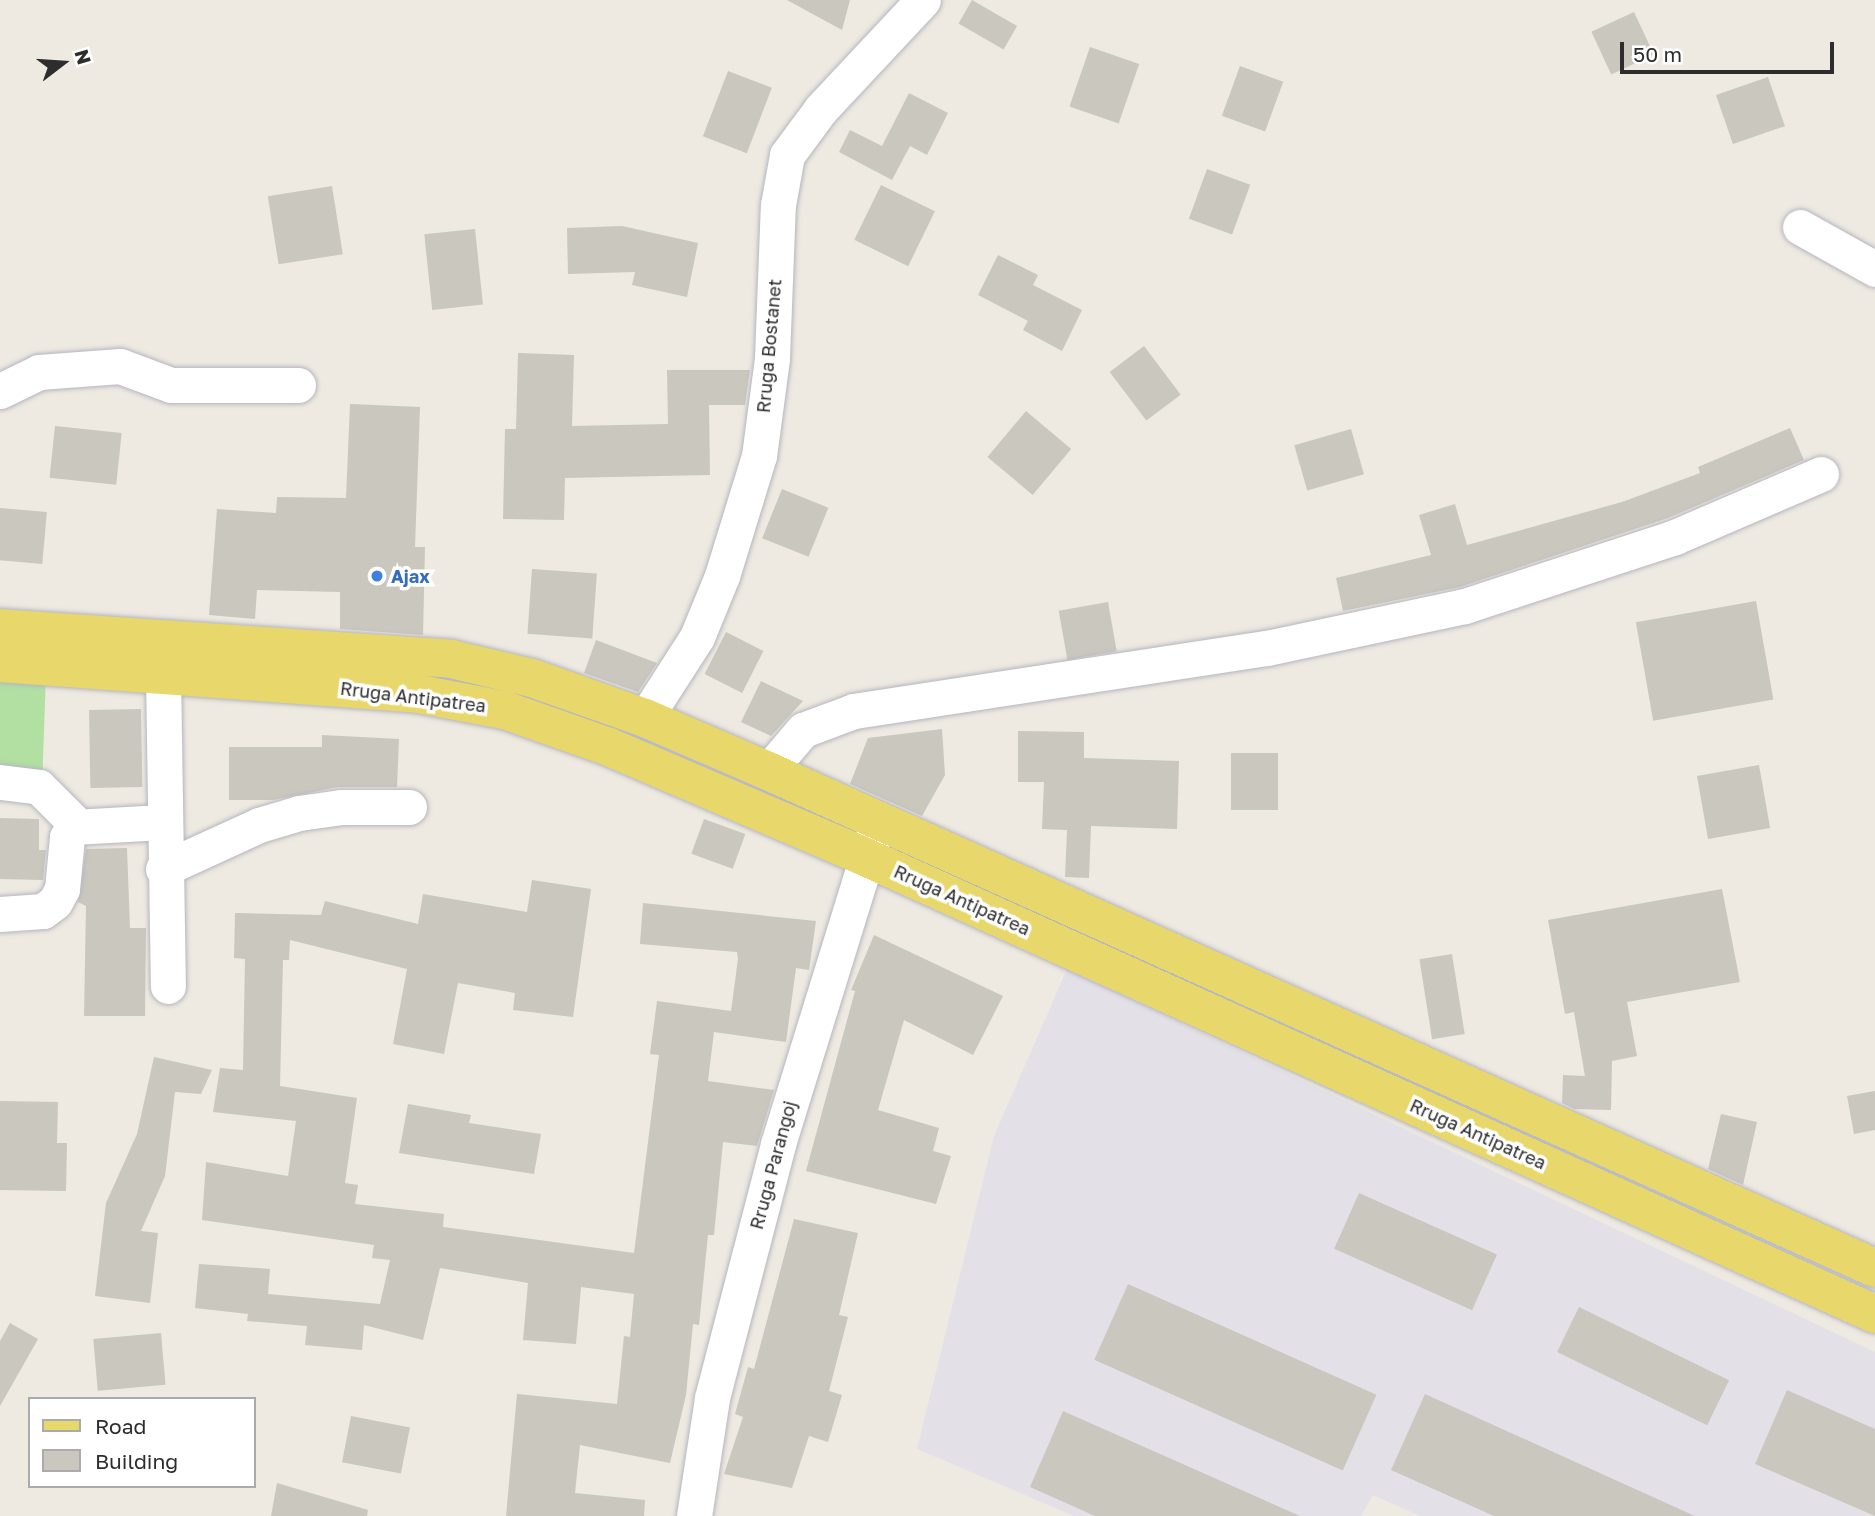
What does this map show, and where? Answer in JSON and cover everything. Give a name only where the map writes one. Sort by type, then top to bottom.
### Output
[{"type":"main road","points":[[0,628],[451,659],[532,678],[645,718],[768,771],[1875,1268]]},
{"type":"main road","name":"Rruga Antipatrea","points":[[0,663],[419,694],[504,710],[610,747],[863,856],[1875,1314]]},
{"type":"street","name":"Rruga Bostanet","points":[[645,718],[697,637],[722,576],[759,456],[772,358],[778,205],[787,155],[821,109],[923,0]]},
{"type":"street","points":[[1800,227],[1875,269]]},
{"type":"street","points":[[0,391],[39,372],[120,366],[171,385],[298,385]]},
{"type":"street","points":[[768,771],[803,730],[855,711],[1267,648],[1465,606],[1675,537],[1821,474]]},
{"type":"street","points":[[163,673],[163,869],[168,986]]},
{"type":"street","points":[[0,782],[39,787],[77,825],[163,822]]},
{"type":"street","points":[[163,869],[259,825],[299,813],[341,807],[409,807]]},
{"type":"street","name":"Rruga Parangoj","points":[[694,1516],[712,1398],[778,1144],[863,856],[879,820]]},
{"type":"street","points":[[0,914],[43,911],[55,902],[62,889],[67,837],[77,825]]},
{"type":"shaded area","points":[[1067,969],[1875,1352],[1875,1516],[1420,1516],[1373,1495],[1361,1516],[1074,1516],[917,1449],[994,1136]]},
{"type":"green space","points":[[0,672],[46,674],[42,780],[0,778]]},
{"type":"building","points":[[787,0],[850,0],[842,30]]},
{"type":"building","points":[[972,0],[1017,26],[1004,49],[958,23]]},
{"type":"building","points":[[1634,12],[1654,55],[1611,74],[1591,32]]},
{"type":"building","points":[[1090,47],[1139,64],[1119,123],[1069,107]]},
{"type":"building","points":[[1240,66],[1283,82],[1265,132],[1222,116]]},
{"type":"building","points":[[728,71],[772,88],[747,153],[703,136]]},
{"type":"building","points":[[1768,77],[1785,126],[1733,144],[1716,95]]},
{"type":"building","points":[[909,93],[948,113],[927,155],[910,146],[892,180],[839,152],[850,130],[882,146]]},
{"type":"building","points":[[1207,169],[1250,185],[1232,235],[1189,219]]},
{"type":"building","points":[[881,185],[935,211],[908,266],[854,240]]},
{"type":"building","points":[[332,186],[343,254],[279,264],[268,196]]},
{"type":"building","points":[[622,226],[698,243],[687,297],[632,285],[635,272],[568,274],[567,228]]},
{"type":"building","points":[[475,229],[483,305],[432,310],[424,234]]},
{"type":"building","points":[[998,255],[1038,275],[1033,285],[1082,310],[1062,351],[1023,330],[1028,321],[978,295]]},
{"type":"building","points":[[1144,346],[1181,395],[1146,421],[1110,372]]},
{"type":"building","points":[[518,353],[574,355],[572,426],[668,424],[667,370],[750,370],[745,405],[709,405],[710,475],[565,478],[564,520],[503,519],[505,429],[516,429]]},
{"type":"building","points":[[350,404],[420,407],[415,547],[425,547],[423,635],[340,629],[340,592],[257,590],[255,619],[209,615],[217,509],[276,513],[277,497],[346,498]]},
{"type":"building","points":[[1026,411],[1071,449],[1033,495],[987,457]]},
{"type":"building","points":[[55,426],[122,433],[116,485],[50,478]]},
{"type":"building","points":[[1790,428],[1804,460],[1668,518],[1460,587],[1343,611],[1336,578],[1431,555],[1419,515],[1455,504],[1467,545],[1622,502],[1700,473],[1698,467]]},
{"type":"building","points":[[1351,429],[1364,474],[1307,490],[1294,445]]},
{"type":"building","points":[[782,489],[828,508],[809,557],[762,538]]},
{"type":"building","points":[[0,508],[47,512],[42,564],[0,560]]},
{"type":"building","points":[[532,569],[597,574],[592,638],[527,634]]},
{"type":"building","points":[[1756,601],[1773,699],[1653,721],[1636,622]]},
{"type":"building","points":[[1108,602],[1117,651],[1067,660],[1059,611]]},
{"type":"building","points":[[726,632],[763,651],[742,693],[705,674]]},
{"type":"building","points":[[596,640],[657,663],[638,692],[584,673]]},
{"type":"building","points":[[761,681],[803,701],[771,736],[741,722]]},
{"type":"building","points":[[141,709],[142,787],[90,788],[89,710]]},
{"type":"building","points":[[942,729],[945,775],[922,816],[850,784],[868,738]]},
{"type":"building","points":[[1018,731],[1084,732],[1084,758],[1179,761],[1177,829],[1091,826],[1089,878],[1065,877],[1067,830],[1042,829],[1044,782],[1018,782]]},
{"type":"building","points":[[322,735],[399,739],[397,787],[338,787],[273,800],[229,800],[229,747],[322,747]]},
{"type":"building","points":[[1231,753],[1278,753],[1278,810],[1231,810]]},
{"type":"building","points":[[1759,765],[1770,828],[1708,839],[1697,776]]},
{"type":"building","points":[[0,818],[39,819],[39,850],[46,850],[43,880],[0,879]]},
{"type":"building","points":[[704,819],[745,834],[733,869],[691,854]]},
{"type":"building","points":[[127,848],[130,928],[146,928],[145,1016],[84,1016],[86,906],[78,902],[86,849]]},
{"type":"building","points":[[532,880],[591,889],[573,1017],[513,1010],[515,993],[458,983],[444,1054],[393,1044],[407,969],[290,940],[289,960],[283,960],[280,1086],[357,1098],[345,1183],[358,1185],[355,1204],[444,1214],[443,1227],[634,1253],[659,1055],[650,1054],[657,1001],[731,1011],[738,959],[737,952],[640,944],[643,903],[816,921],[809,970],[796,968],[786,1042],[714,1032],[708,1081],[774,1090],[757,1146],[723,1142],[714,1235],[708,1235],[699,1325],[693,1324],[686,1395],[670,1463],[580,1445],[575,1493],[645,1500],[644,1516],[506,1516],[517,1394],[617,1404],[624,1336],[630,1337],[634,1294],[581,1287],[576,1344],[523,1340],[528,1283],[440,1268],[423,1340],[364,1325],[362,1350],[305,1345],[307,1326],[247,1321],[248,1314],[195,1308],[199,1264],[270,1269],[268,1294],[380,1304],[390,1260],[372,1258],[374,1245],[202,1220],[206,1162],[288,1176],[296,1121],[213,1112],[220,1068],[243,1070],[245,959],[234,958],[235,913],[321,915],[325,901],[418,924],[423,894],[527,912]]},
{"type":"building","points":[[1722,889],[1740,982],[1627,1002],[1637,1056],[1612,1061],[1611,1110],[1574,1109],[1562,1103],[1563,1075],[1585,1076],[1574,1012],[1565,1014],[1548,920]]},
{"type":"building","points":[[874,935],[1003,996],[973,1055],[904,1020],[878,1110],[939,1128],[933,1151],[951,1156],[936,1204],[806,1171],[855,991],[851,990]]},
{"type":"building","points":[[1452,954],[1465,1034],[1432,1039],[1419,959]]},
{"type":"building","points":[[154,1057],[212,1070],[201,1094],[175,1092],[165,1176],[141,1231],[158,1233],[150,1303],[95,1296],[106,1203],[137,1134]]},
{"type":"building","points":[[1875,1091],[1875,1130],[1854,1134],[1847,1096]]},
{"type":"building","points":[[0,1101],[58,1102],[57,1143],[67,1143],[66,1191],[0,1190]]},
{"type":"building","points":[[408,1104],[471,1115],[469,1123],[541,1134],[534,1174],[399,1153]]},
{"type":"building","points":[[1721,1114],[1757,1122],[1743,1185],[1708,1169]]},
{"type":"building","points":[[1359,1193],[1497,1254],[1472,1310],[1334,1249]]},
{"type":"building","points":[[794,1219],[858,1233],[839,1315],[848,1317],[829,1391],[842,1395],[828,1442],[809,1436],[792,1488],[724,1474],[743,1417],[735,1414],[748,1367],[754,1369]]},
{"type":"building","points":[[1128,1284],[1376,1395],[1343,1470],[1094,1360]]},
{"type":"building","points":[[1579,1307],[1729,1380],[1707,1425],[1557,1352]]},
{"type":"building","points":[[10,1323],[38,1339],[0,1406],[0,1341]]},
{"type":"building","points":[[161,1333],[166,1385],[98,1391],[93,1339]]},
{"type":"building","points":[[1787,1390],[1875,1429],[1875,1516],[1755,1464]]},
{"type":"building","points":[[1425,1394],[1695,1516],[1494,1516],[1391,1470]]},
{"type":"building","points":[[1063,1411],[1300,1516],[1095,1516],[1030,1487]]},
{"type":"building","points":[[351,1416],[410,1427],[401,1474],[342,1462]]},
{"type":"building","points":[[277,1483],[368,1510],[367,1516],[271,1516]]},
{"type":"place","name":"Ajax","points":[[377,576]]}]
